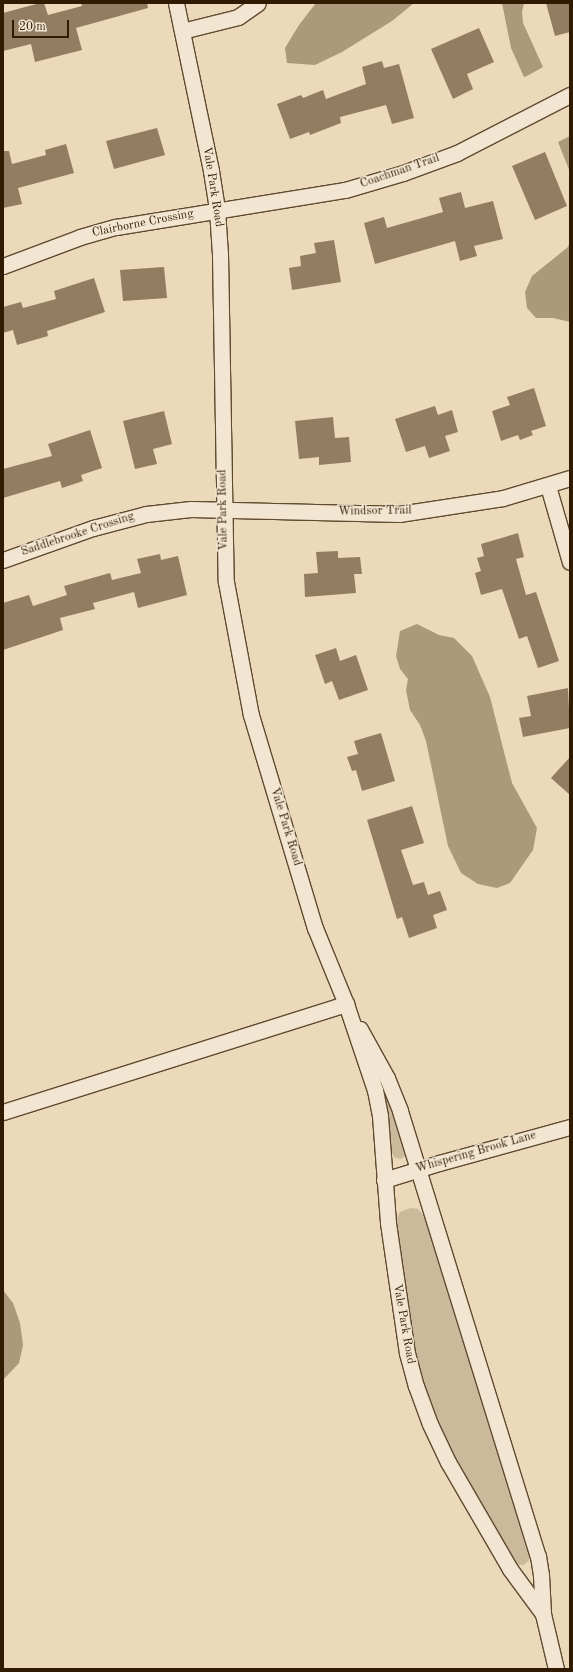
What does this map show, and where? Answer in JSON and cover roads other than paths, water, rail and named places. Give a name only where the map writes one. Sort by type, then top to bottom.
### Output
[{"type":"street","name":"Vale Park Road","points":[[176,3],[211,171],[217,210],[220,254],[226,582],[251,716],[316,928],[346,1004],[374,1090],[380,1116],[384,1180],[407,1353],[423,1406],[440,1445],[462,1486],[510,1568],[543,1614]]},
{"type":"street","points":[[182,31],[238,17],[258,3]]},
{"type":"street","name":"Coachman Trail","points":[[217,210],[345,190],[403,173],[457,152],[570,96]]},
{"type":"street","name":"Clairborne Crossing","points":[[3,266],[99,231],[217,210]]},
{"type":"street","name":"Windsor Trail","points":[[224,511],[399,514],[503,498],[548,486],[570,478]]},
{"type":"street","points":[[548,486],[570,562]]},
{"type":"street","name":"Saddlebrooke Crossing","points":[[3,560],[93,528],[146,514],[191,509],[224,511]]},
{"type":"street","name":"Vale Park Road","points":[[346,1004],[387,1078],[400,1111],[538,1556],[541,1575],[543,1614],[556,1669]]},
{"type":"street","points":[[3,1112],[346,1004]]},
{"type":"street","name":"Whispering Brook Lane","points":[[384,1180],[548,1132],[570,1127]]}]
